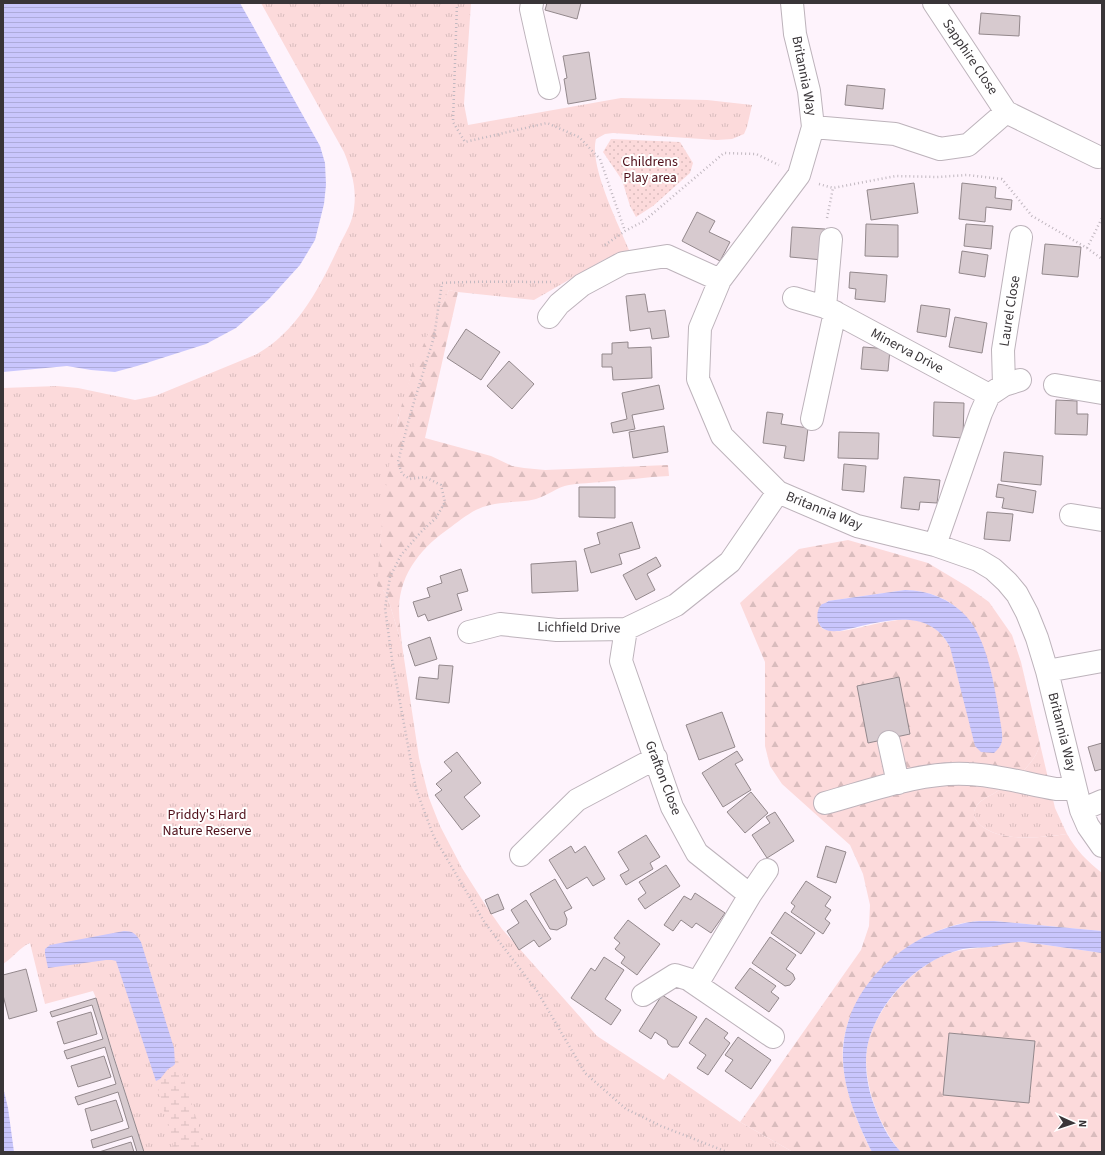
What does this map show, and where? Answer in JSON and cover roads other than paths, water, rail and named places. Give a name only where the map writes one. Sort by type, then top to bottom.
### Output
[{"type":"street","points":[[532,3],[531,9],[536,36],[549,88]]},
{"type":"street","name":"Britannia Way","points":[[792,3],[795,34],[809,91],[813,127],[799,174],[720,280],[700,328],[698,379],[722,436],[778,492],[857,526],[935,544],[978,560],[993,569],[1007,582],[1017,594],[1027,612],[1037,638],[1047,672],[1081,810],[1088,826],[1102,846]]},
{"type":"street","name":"Sapphire Close","points":[[934,3],[1006,112]]},
{"type":"street","points":[[813,127],[895,134],[940,149],[968,145],[1006,112],[1098,157]]},
{"type":"street","name":"Laurel Close","points":[[1004,386],[1003,350],[1021,237]]},
{"type":"street","points":[[812,419],[830,309],[831,239]]},
{"type":"street","points":[[554,310],[582,285],[623,263],[667,256],[720,280]]},
{"type":"street","name":"Minerva Drive","points":[[794,298],[830,309],[1004,386]]},
{"type":"street","points":[[1055,385],[1102,393]]},
{"type":"street","points":[[935,544],[981,413],[1004,386]]},
{"type":"street","name":"Lichfield Drive","points":[[469,632],[500,624],[557,630],[626,630],[676,605],[730,562],[778,492]]},
{"type":"street","points":[[1071,515],[1102,520]]},
{"type":"street","name":"Grafton Close","points":[[626,630],[621,661],[672,807],[697,854],[750,895]]},
{"type":"street","points":[[1047,672],[1102,661]]},
{"type":"street","points":[[890,742],[898,783]]},
{"type":"street","points":[[521,855],[577,800],[656,758]]},
{"type":"street","points":[[825,803],[898,783],[932,776],[968,774],[1056,789],[1068,789],[1075,787]]},
{"type":"street","points":[[1081,810],[1102,801]]},
{"type":"street","points":[[697,984],[750,895],[767,870]]},
{"type":"street","points":[[643,995],[675,975],[688,979],[773,1037]]},
{"type":"water","points":[[3,3],[240,3],[320,146],[325,163],[326,185],[324,204],[315,240],[300,265],[269,299],[236,328],[206,344],[115,372],[67,366],[3,372]]},
{"type":"water","points":[[914,590],[946,600],[960,610],[973,626],[984,649],[992,675],[1002,731],[1002,743],[994,753],[981,752],[975,746],[950,647],[941,634],[929,625],[916,621],[901,620],[886,621],[840,631],[828,631],[819,624],[817,617],[818,610],[822,604],[828,601]]},
{"type":"water","points":[[979,921],[994,921],[1102,931],[1102,953],[1025,942],[970,948],[944,955],[930,963],[904,982],[893,995],[876,1022],[870,1036],[866,1060],[867,1078],[875,1108],[884,1128],[901,1152],[872,1152],[853,1107],[844,1072],[843,1060],[845,1033],[853,1008],[867,986],[884,965],[905,948],[929,935],[954,926]]},
{"type":"water","points":[[124,931],[134,934],[141,942],[174,1048],[175,1064],[156,1081],[116,961],[106,960],[48,968],[45,954],[45,949],[50,945]]},
{"type":"water","points":[[3,1087],[8,1108],[14,1152],[3,1152]]},
{"type":"park label","name":"Childrens Play area","points":[[650,170]]},
{"type":"park label","name":"Priddy's Hard Nature Reserve","points":[[207,824]]}]
